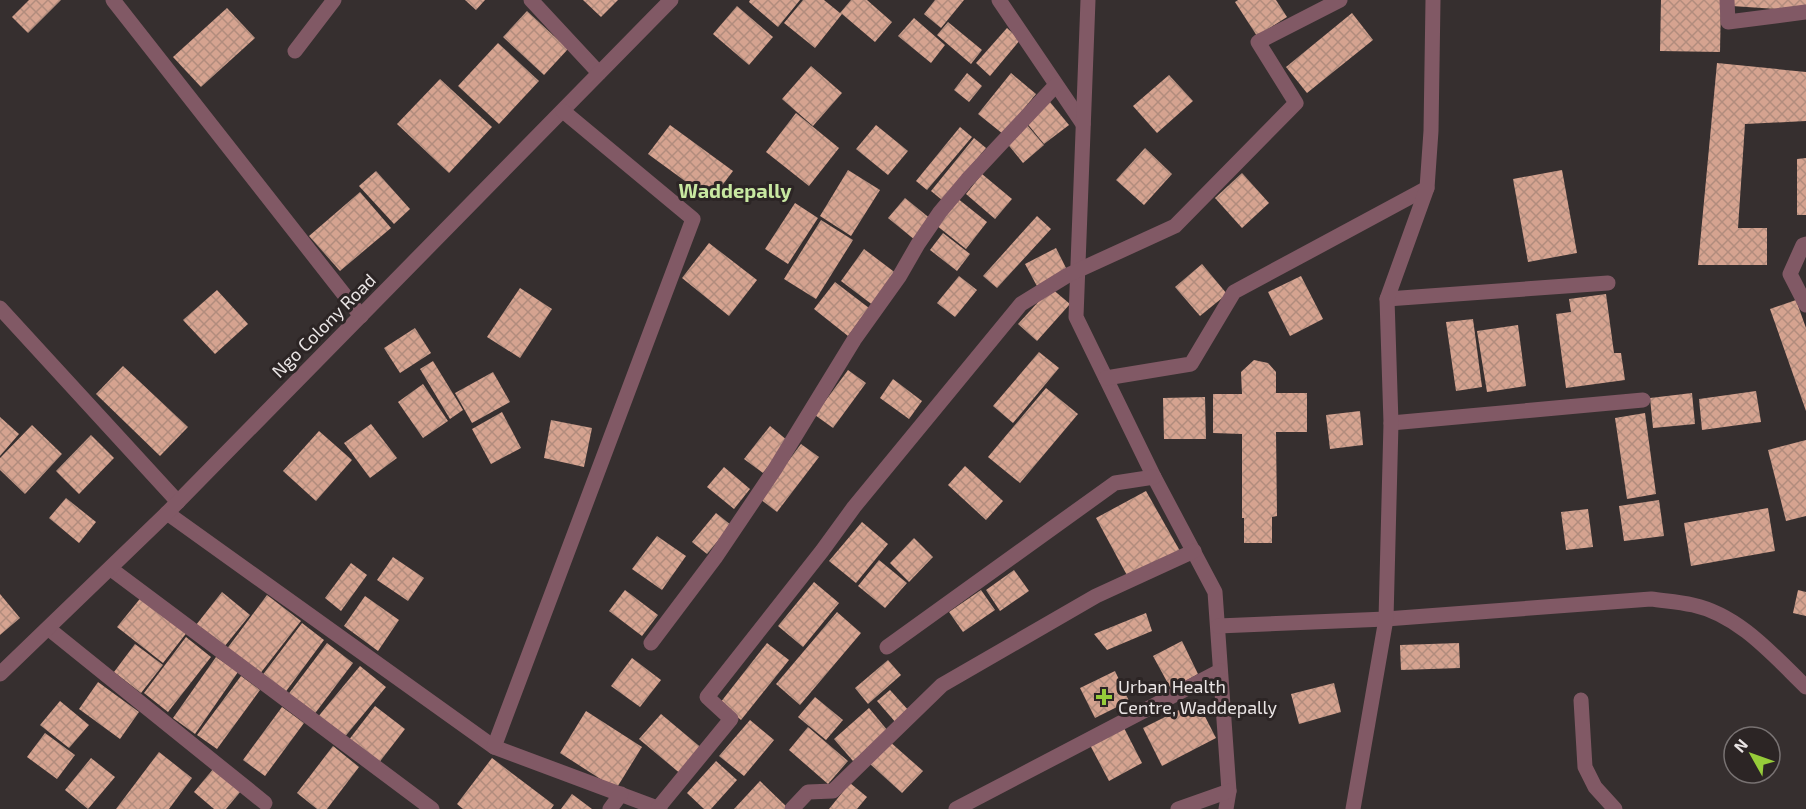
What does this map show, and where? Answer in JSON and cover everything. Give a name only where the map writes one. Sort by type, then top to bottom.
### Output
[{"type":"street","points":[[113,0],[361,316]]},
{"type":"street","points":[[295,51],[333,0]]},
{"type":"street","points":[[531,0],[599,74]]},
{"type":"street","name":"Ngo Colony Road","points":[[0,674],[178,502],[671,0]]},
{"type":"street","points":[[999,0],[1083,124]]},
{"type":"street","points":[[1088,0],[1076,317],[1154,477],[1215,592],[1229,791],[1226,809]]},
{"type":"street","points":[[167,513],[494,747],[659,808],[731,719],[707,697],[854,507],[1021,304],[1078,271],[1175,226],[1296,103],[1258,42],[1340,0]]},
{"type":"street","points":[[1353,809],[1386,619],[1391,423],[1387,299],[1426,188],[1431,131],[1433,0]]},
{"type":"street","points":[[1726,0],[1728,22],[1806,12]]},
{"type":"street","points":[[651,643],[716,558],[854,340],[899,277],[940,212],[991,153],[1056,85]]},
{"type":"street","points":[[494,747],[693,219],[563,111]]},
{"type":"street","points":[[1107,378],[1191,364],[1234,292],[1426,188]]},
{"type":"street","points":[[1806,244],[1803,245],[1790,274],[1806,305]]},
{"type":"street","points":[[1387,299],[1608,283]]},
{"type":"street","points":[[0,308],[178,502]]},
{"type":"street","points":[[1391,423],[1643,400]]},
{"type":"street","points":[[887,647],[1115,483],[1154,477]]},
{"type":"street","points":[[792,809],[808,792],[833,791],[942,685],[1096,596],[1194,551]]},
{"type":"street","points":[[111,568],[432,809]]},
{"type":"street","points":[[1218,626],[1386,619],[1651,599],[1694,605],[1719,614],[1744,629],[1806,687]]},
{"type":"street","points":[[49,629],[265,802]]},
{"type":"street","points":[[956,809],[1220,671]]},
{"type":"street","points":[[1581,700],[1585,767],[1595,788],[1615,809]]},
{"type":"street","points":[[1178,809],[1229,791]]},
{"type":"street","points":[[610,809],[621,794]]},
{"type":"building","points":[[29,0],[61,0],[28,33],[12,17]]},
{"type":"building","points":[[465,0],[485,0],[476,10]]},
{"type":"building","points":[[583,0],[618,0],[601,17]]},
{"type":"building","points":[[750,0],[800,0],[778,27],[749,2]]},
{"type":"building","points":[[803,0],[824,0],[840,13],[851,0],[867,0],[892,22],[875,42],[842,14],[815,48],[784,23]]},
{"type":"building","points":[[935,0],[964,0],[941,28],[924,14]]},
{"type":"building","points":[[1238,0],[1276,0],[1287,17],[1257,36],[1235,2]]},
{"type":"building","points":[[1661,0],[1721,0],[1720,52],[1660,51]]},
{"type":"building","points":[[1732,0],[1806,0],[1806,11],[1732,6]]},
{"type":"building","points":[[737,6],[773,37],[749,65],[713,34]]},
{"type":"building","points":[[227,8],[255,38],[201,87],[173,57]]},
{"type":"building","points":[[527,11],[568,49],[544,75],[503,37]]},
{"type":"building","points":[[1352,13],[1373,40],[1307,93],[1286,67]]},
{"type":"building","points":[[914,18],[945,45],[931,63],[898,36]]},
{"type":"building","points":[[948,22],[982,50],[971,64],[937,35]]},
{"type":"building","points":[[1007,28],[1020,40],[990,76],[976,63]]},
{"type":"building","points":[[498,43],[539,81],[499,124],[458,86]]},
{"type":"building","points":[[1717,63],[1806,72],[1806,121],[1745,124],[1738,228],[1767,228],[1767,265],[1698,265]]},
{"type":"building","points":[[811,66],[842,93],[813,126],[782,99]]},
{"type":"building","points":[[967,73],[982,86],[969,102],[954,90]]},
{"type":"building","points":[[1011,73],[1036,94],[1003,134],[978,114]]},
{"type":"building","points":[[1169,75],[1193,101],[1157,133],[1133,106]]},
{"type":"building","points":[[440,79],[492,127],[449,173],[397,124]]},
{"type":"building","points":[[1050,102],[1069,125],[1044,144],[1026,122]]},
{"type":"building","points":[[796,113],[839,148],[809,186],[766,152]]},
{"type":"building","points":[[670,125],[733,171],[711,200],[648,154]]},
{"type":"building","points":[[876,125],[908,151],[888,175],[856,149]]},
{"type":"building","points":[[1027,125],[1044,145],[1023,163],[1006,142]]},
{"type":"building","points":[[960,127],[972,137],[927,190],[916,181]]},
{"type":"building","points":[[974,138],[986,148],[942,200],[931,191]]},
{"type":"building","points":[[1145,148],[1172,174],[1144,205],[1116,180]]},
{"type":"building","points":[[1806,158],[1806,215],[1797,215],[1797,159]]},
{"type":"building","points":[[848,170],[880,190],[851,236],[820,216]]},
{"type":"building","points":[[1562,170],[1577,253],[1528,262],[1513,179]]},
{"type":"building","points":[[376,171],[410,209],[394,224],[359,186]]},
{"type":"building","points":[[1242,173],[1269,203],[1242,228],[1215,198]]},
{"type":"building","points":[[982,174],[1012,199],[995,219],[966,194]]},
{"type":"building","points":[[360,192],[391,228],[340,271],[309,236]]},
{"type":"building","points":[[905,198],[932,220],[915,240],[888,218]]},
{"type":"building","points":[[957,198],[987,222],[966,249],[936,225]]},
{"type":"building","points":[[795,203],[818,218],[788,264],[765,249]]},
{"type":"building","points":[[1037,216],[1051,229],[997,288],[983,276]]},
{"type":"building","points":[[821,220],[853,240],[816,299],[784,279]]},
{"type":"building","points":[[943,233],[970,254],[957,271],[930,250]]},
{"type":"building","points":[[709,243],[757,280],[729,316],[682,278]]},
{"type":"building","points":[[1056,248],[1068,272],[1038,288],[1025,264]]},
{"type":"building","points":[[864,249],[897,274],[874,306],[841,281]]},
{"type":"building","points":[[1202,264],[1227,294],[1200,316],[1175,287]]},
{"type":"building","points":[[959,276],[977,290],[955,317],[937,303]]},
{"type":"building","points":[[1301,276],[1323,319],[1290,336],[1268,292]]},
{"type":"building","points":[[835,282],[869,308],[848,336],[814,309]]},
{"type":"building","points":[[520,288],[552,309],[520,358],[487,337]]},
{"type":"building","points":[[1051,288],[1070,304],[1037,341],[1018,324]]},
{"type":"building","points":[[217,290],[248,324],[215,354],[183,320]]},
{"type":"building","points":[[1606,294],[1614,353],[1621,353],[1625,380],[1566,388],[1556,314],[1571,312],[1569,299]]},
{"type":"building","points":[[1796,300],[1806,328],[1806,411],[1770,309]]},
{"type":"building","points":[[1473,319],[1482,387],[1456,391],[1446,322]]},
{"type":"building","points":[[1518,325],[1526,386],[1487,392],[1477,331]]},
{"type":"building","points":[[415,328],[431,353],[400,373],[384,348]]},
{"type":"building","points":[[1039,352],[1059,368],[1013,423],[993,406]]},
{"type":"building","points":[[1254,360],[1268,363],[1276,372],[1276,393],[1307,393],[1307,432],[1276,432],[1277,516],[1272,517],[1272,543],[1244,543],[1242,434],[1213,433],[1213,394],[1242,394],[1241,372]]},
{"type":"building","points":[[433,361],[463,410],[450,419],[420,369]]},
{"type":"building","points":[[123,366],[188,427],[160,456],[96,394]]},
{"type":"building","points":[[848,370],[866,383],[833,428],[815,415]]},
{"type":"building","points":[[493,372],[510,402],[472,423],[455,393]]},
{"type":"building","points":[[893,379],[922,401],[909,419],[880,398]]},
{"type":"building","points":[[423,384],[448,421],[423,438],[398,402]]},
{"type":"building","points":[[1046,388],[1078,414],[1020,483],[988,457]]},
{"type":"building","points":[[1756,391],[1761,422],[1702,430],[1699,399]]},
{"type":"building","points":[[1692,393],[1695,424],[1653,428],[1650,398]]},
{"type":"building","points":[[1205,397],[1206,439],[1164,439],[1163,398]]},
{"type":"building","points":[[1360,411],[1363,445],[1330,449],[1326,415]]},
{"type":"building","points":[[502,412],[521,448],[491,464],[472,429]]},
{"type":"building","points":[[1645,413],[1656,494],[1627,499],[1615,418]]},
{"type":"building","points":[[0,417],[19,434],[0,456]]},
{"type":"building","points":[[551,420],[592,428],[584,467],[544,458]]},
{"type":"building","points":[[371,424],[397,458],[370,478],[344,443]]},
{"type":"building","points":[[32,425],[62,454],[25,494],[0,470],[0,458]]},
{"type":"building","points":[[770,426],[788,441],[763,473],[744,459]]},
{"type":"building","points":[[319,431],[352,460],[316,501],[283,471]]},
{"type":"building","points":[[91,435],[114,458],[79,494],[56,471]]},
{"type":"building","points":[[1806,440],[1806,516],[1786,521],[1768,450]]},
{"type":"building","points":[[801,444],[819,457],[777,512],[760,499]]},
{"type":"building","points":[[965,466],[1003,501],[986,520],[948,485]]},
{"type":"building","points":[[724,467],[750,489],[734,509],[707,487]]},
{"type":"building","points":[[1146,491],[1180,551],[1129,579],[1096,518]]},
{"type":"building","points":[[66,498],[96,522],[79,543],[49,518]]},
{"type":"building","points":[[1659,500],[1664,536],[1624,541],[1619,506]]},
{"type":"building","points":[[1768,508],[1775,551],[1691,566],[1684,523]]},
{"type":"building","points":[[1588,509],[1593,547],[1566,550],[1561,512]]},
{"type":"building","points":[[716,513],[731,525],[707,554],[692,542]]},
{"type":"building","points":[[862,522],[888,544],[856,583],[829,561]]},
{"type":"building","points":[[657,536],[686,556],[662,590],[632,569]]},
{"type":"building","points":[[914,538],[933,557],[909,582],[890,563]]},
{"type":"building","points":[[393,557],[424,578],[408,601],[377,580]]},
{"type":"building","points":[[879,560],[907,583],[885,608],[858,586]]},
{"type":"building","points":[[351,563],[367,575],[341,611],[325,598]]},
{"type":"building","points":[[1014,570],[1029,591],[1000,611],[986,590]]},
{"type":"building","points":[[814,582],[839,603],[803,647],[778,626]]},
{"type":"building","points":[[625,590],[658,615],[642,636],[609,611]]},
{"type":"building","points":[[981,590],[995,610],[963,632],[949,612]]},
{"type":"building","points":[[1798,590],[1806,592],[1806,616],[1793,613]]},
{"type":"building","points":[[222,592],[250,615],[224,647],[196,625]]},
{"type":"building","points":[[0,594],[20,618],[0,635]]},
{"type":"building","points":[[143,595],[188,631],[163,663],[117,627]]},
{"type":"building","points":[[267,595],[301,621],[259,675],[226,650]]},
{"type":"building","points":[[365,596],[399,620],[378,651],[344,626]]},
{"type":"building","points":[[837,612],[861,633],[800,705],[776,684]]},
{"type":"building","points":[[1146,613],[1152,631],[1107,650],[1094,634]]},
{"type":"building","points":[[302,623],[324,640],[284,694],[261,677]]},
{"type":"building","points":[[186,637],[211,657],[168,712],[144,693]]},
{"type":"building","points":[[1182,641],[1198,674],[1171,689],[1153,656]]},
{"type":"building","points":[[327,643],[353,663],[313,716],[287,696]]},
{"type":"building","points":[[767,643],[789,660],[741,720],[720,703]]},
{"type":"building","points":[[1459,643],[1460,668],[1401,670],[1400,645]]},
{"type":"building","points":[[135,644],[163,665],[141,693],[114,672]]},
{"type":"building","points":[[216,657],[238,672],[195,734],[173,718]]},
{"type":"building","points":[[632,658],[661,680],[640,707],[611,686]]},
{"type":"building","points":[[888,660],[901,675],[868,704],[855,688]]},
{"type":"building","points":[[360,666],[386,687],[343,739],[317,718]]},
{"type":"building","points":[[1115,671],[1129,701],[1095,718],[1080,688]]},
{"type":"building","points":[[241,676],[260,690],[217,749],[197,735]]},
{"type":"building","points":[[98,682],[139,712],[120,739],[79,709]]},
{"type":"building","points":[[1334,683],[1341,712],[1299,724],[1291,694]]},
{"type":"building","points":[[890,690],[910,712],[897,724],[877,701]]},
{"type":"building","points":[[815,697],[843,720],[826,740],[798,717]]},
{"type":"building","points":[[60,701],[89,725],[69,748],[40,725]]},
{"type":"building","points":[[1197,701],[1216,738],[1162,766],[1143,728]]},
{"type":"building","points":[[375,706],[405,729],[378,764],[348,741]]},
{"type":"building","points":[[282,707],[304,723],[265,776],[243,760]]},
{"type":"building","points":[[869,708],[888,731],[853,761],[834,739]]},
{"type":"building","points":[[586,711],[642,747],[616,789],[560,753]]},
{"type":"building","points":[[661,714],[704,750],[682,775],[639,739]]},
{"type":"building","points":[[750,720],[774,740],[744,776],[719,756]]},
{"type":"building","points":[[1123,726],[1142,763],[1109,781],[1090,745]]},
{"type":"building","points":[[808,727],[848,761],[828,784],[789,750]]},
{"type":"building","points":[[45,733],[75,755],[57,779],[27,757]]},
{"type":"building","points":[[889,741],[923,771],[902,793],[869,763]]},
{"type":"building","points":[[333,746],[359,767],[327,809],[317,809],[297,793]]},
{"type":"building","points":[[159,752],[192,778],[169,809],[116,809]]},
{"type":"building","points":[[91,758],[115,777],[88,809],[65,790]]},
{"type":"building","points":[[492,758],[554,805],[551,809],[463,809],[457,804]]},
{"type":"building","points":[[716,761],[737,780],[711,809],[704,809],[687,793]]},
{"type":"building","points":[[214,768],[241,791],[226,809],[214,809],[194,792]]},
{"type":"building","points":[[760,781],[789,809],[734,809]]},
{"type":"building","points":[[850,783],[867,797],[857,809],[829,809]]},
{"type":"building","points":[[572,794],[592,809],[561,809]]},
{"type":"place","name":"Urban Health Centre, Waddepally","points":[[1104,697]]},
{"type":"district","name":"Waddepally","points":[[735,191]]}]
